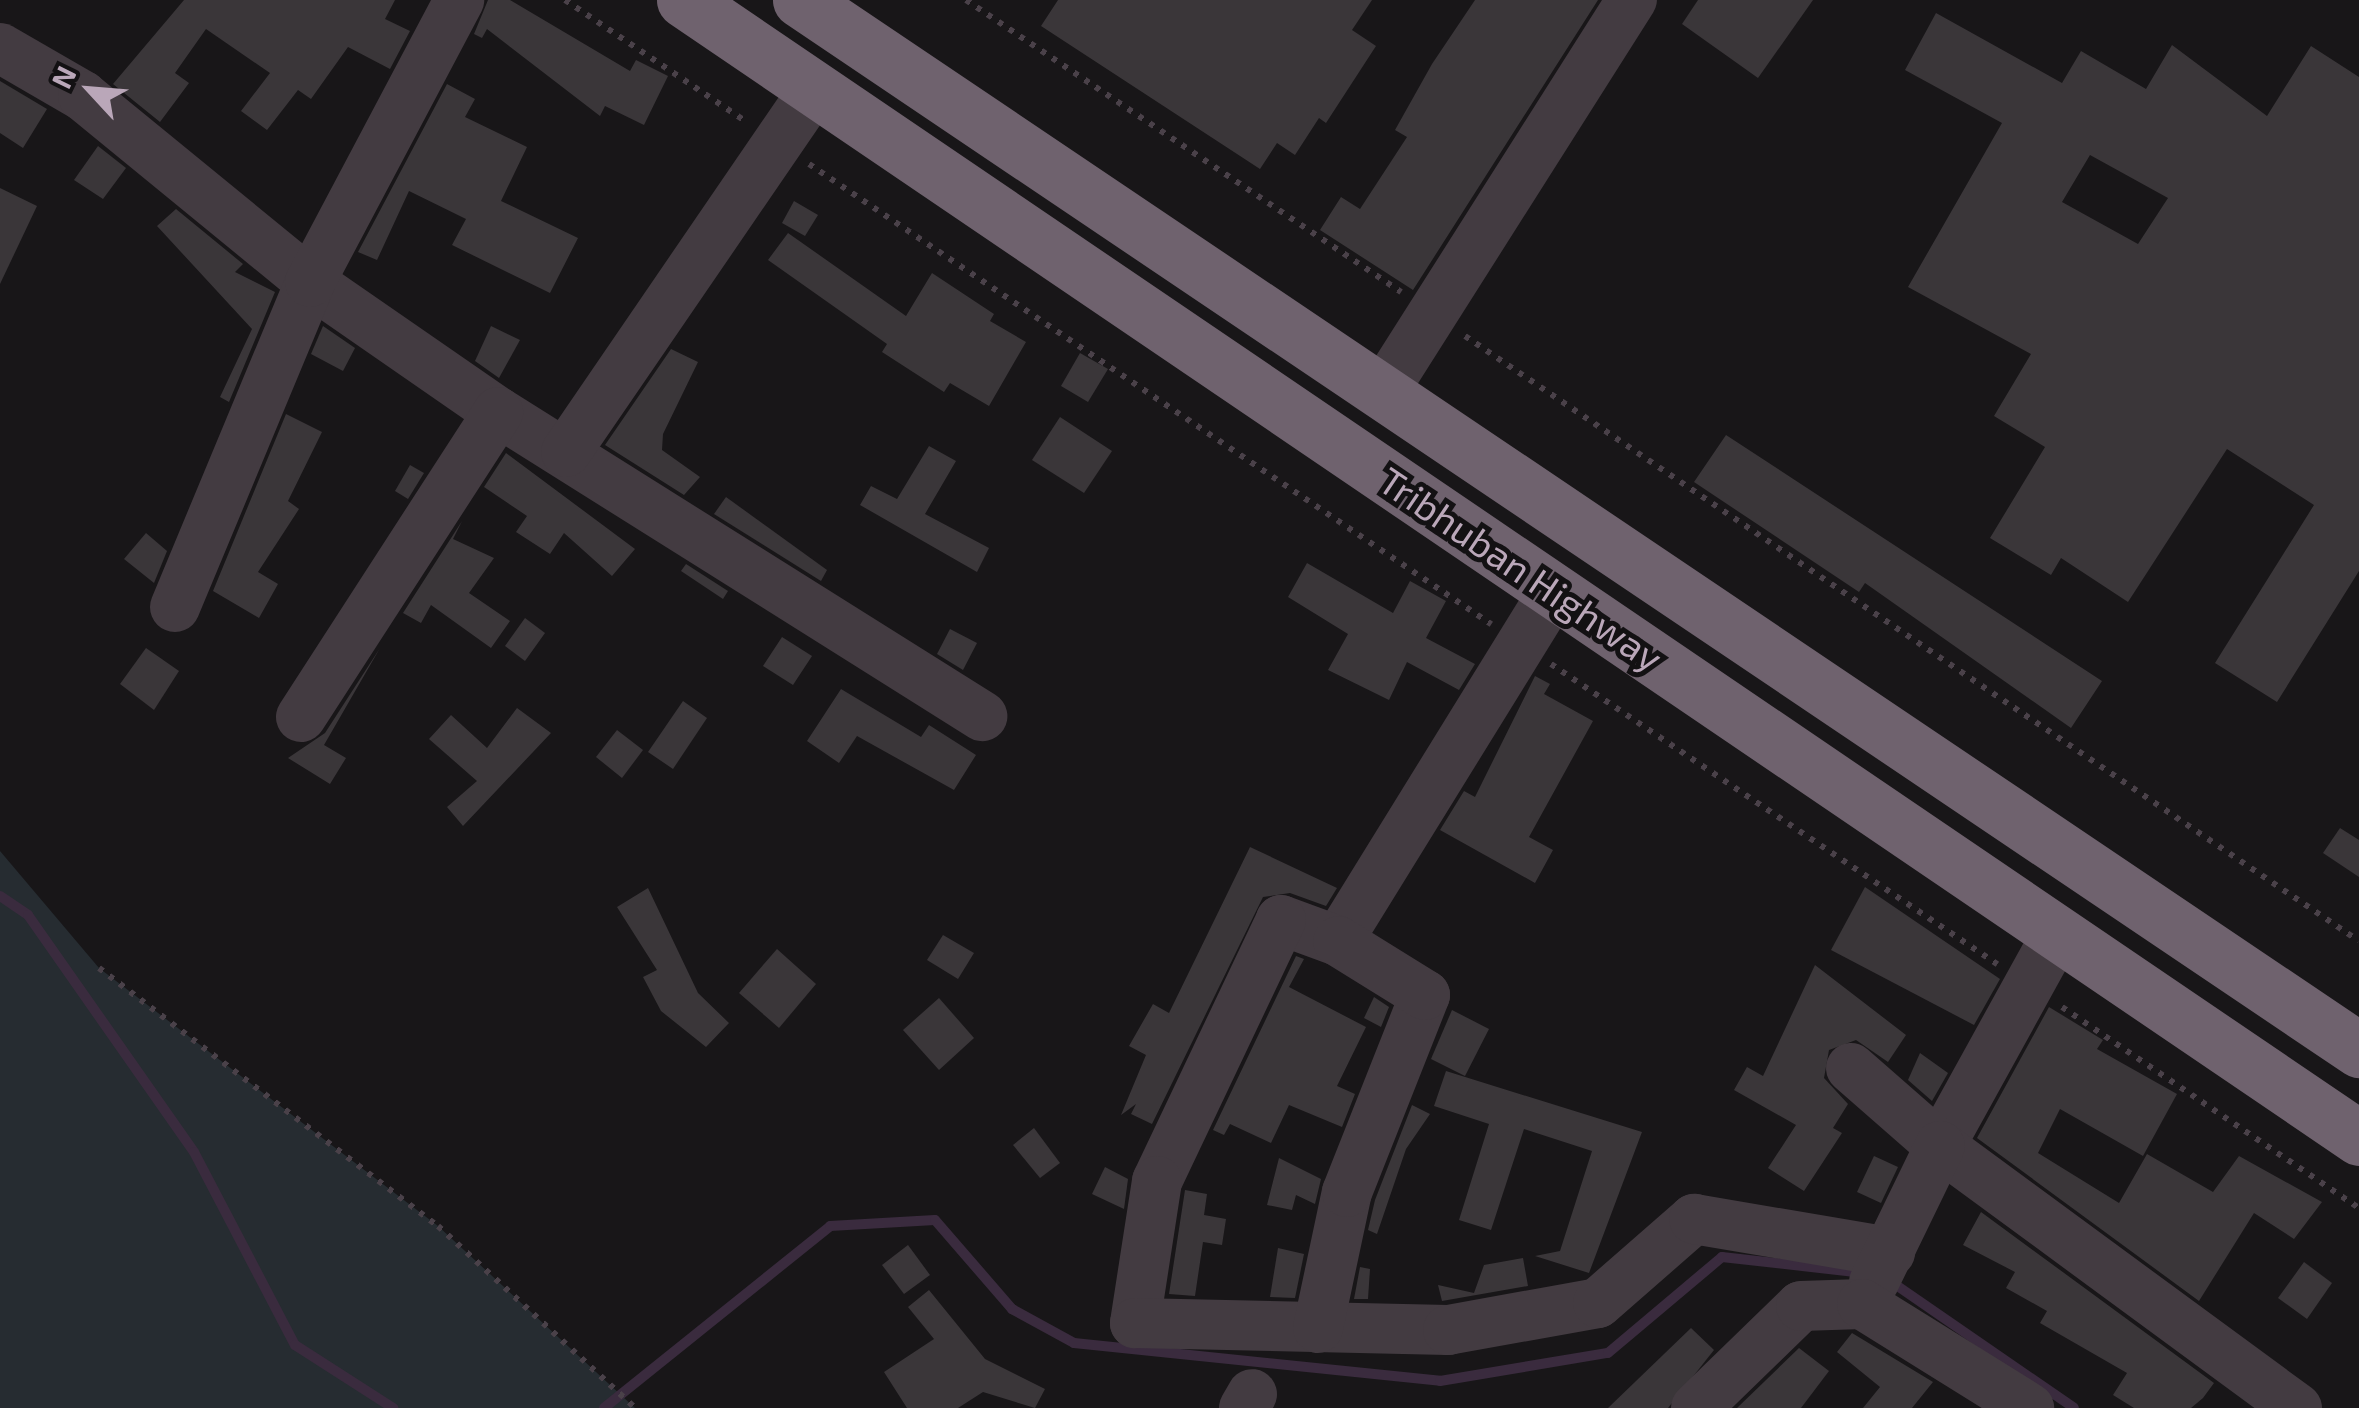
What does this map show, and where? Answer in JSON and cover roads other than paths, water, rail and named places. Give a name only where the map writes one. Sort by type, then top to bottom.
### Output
[{"type":"highway","name":"Tribhuban Highway","points":[[684,0],[2359,1138]]},
{"type":"highway","name":"Tribhuban Highway","points":[[800,0],[1386,387],[2359,1050]]},
{"type":"highway","points":[[900,148],[930,88]]},
{"type":"street","points":[[175,608],[310,282],[459,0]]},
{"type":"street","points":[[1386,387],[1429,311],[1632,0]]},
{"type":"street","points":[[0,48],[83,96],[310,282],[498,412],[982,716]]},
{"type":"street","points":[[566,452],[815,88]]},
{"type":"street","points":[[301,717],[498,412]]},
{"type":"street","points":[[1338,941],[1554,592]]},
{"type":"street","points":[[1318,1328],[1347,1192],[1425,996],[1338,941],[1281,920],[1156,1180],[1135,1322],[1318,1328],[1448,1330],[1598,1303],[1694,1220],[1890,1252]]},
{"type":"street","points":[[1862,1304],[1940,1146],[2057,934]]},
{"type":"street","points":[[1851,1068],[1940,1146],[2297,1408]]},
{"type":"street","points":[[1696,1408],[1801,1306],[1862,1304],[2029,1408]]},
{"type":"waterway","points":[[0,896],[28,915],[194,1152],[295,1345],[393,1408]]},
{"type":"waterway","points":[[604,1408],[830,1226],[935,1220],[1012,1309],[1074,1343],[1440,1381],[1608,1353],[1722,1257],[1855,1272]]},
{"type":"waterway","points":[[1896,1285],[2074,1408]]}]
